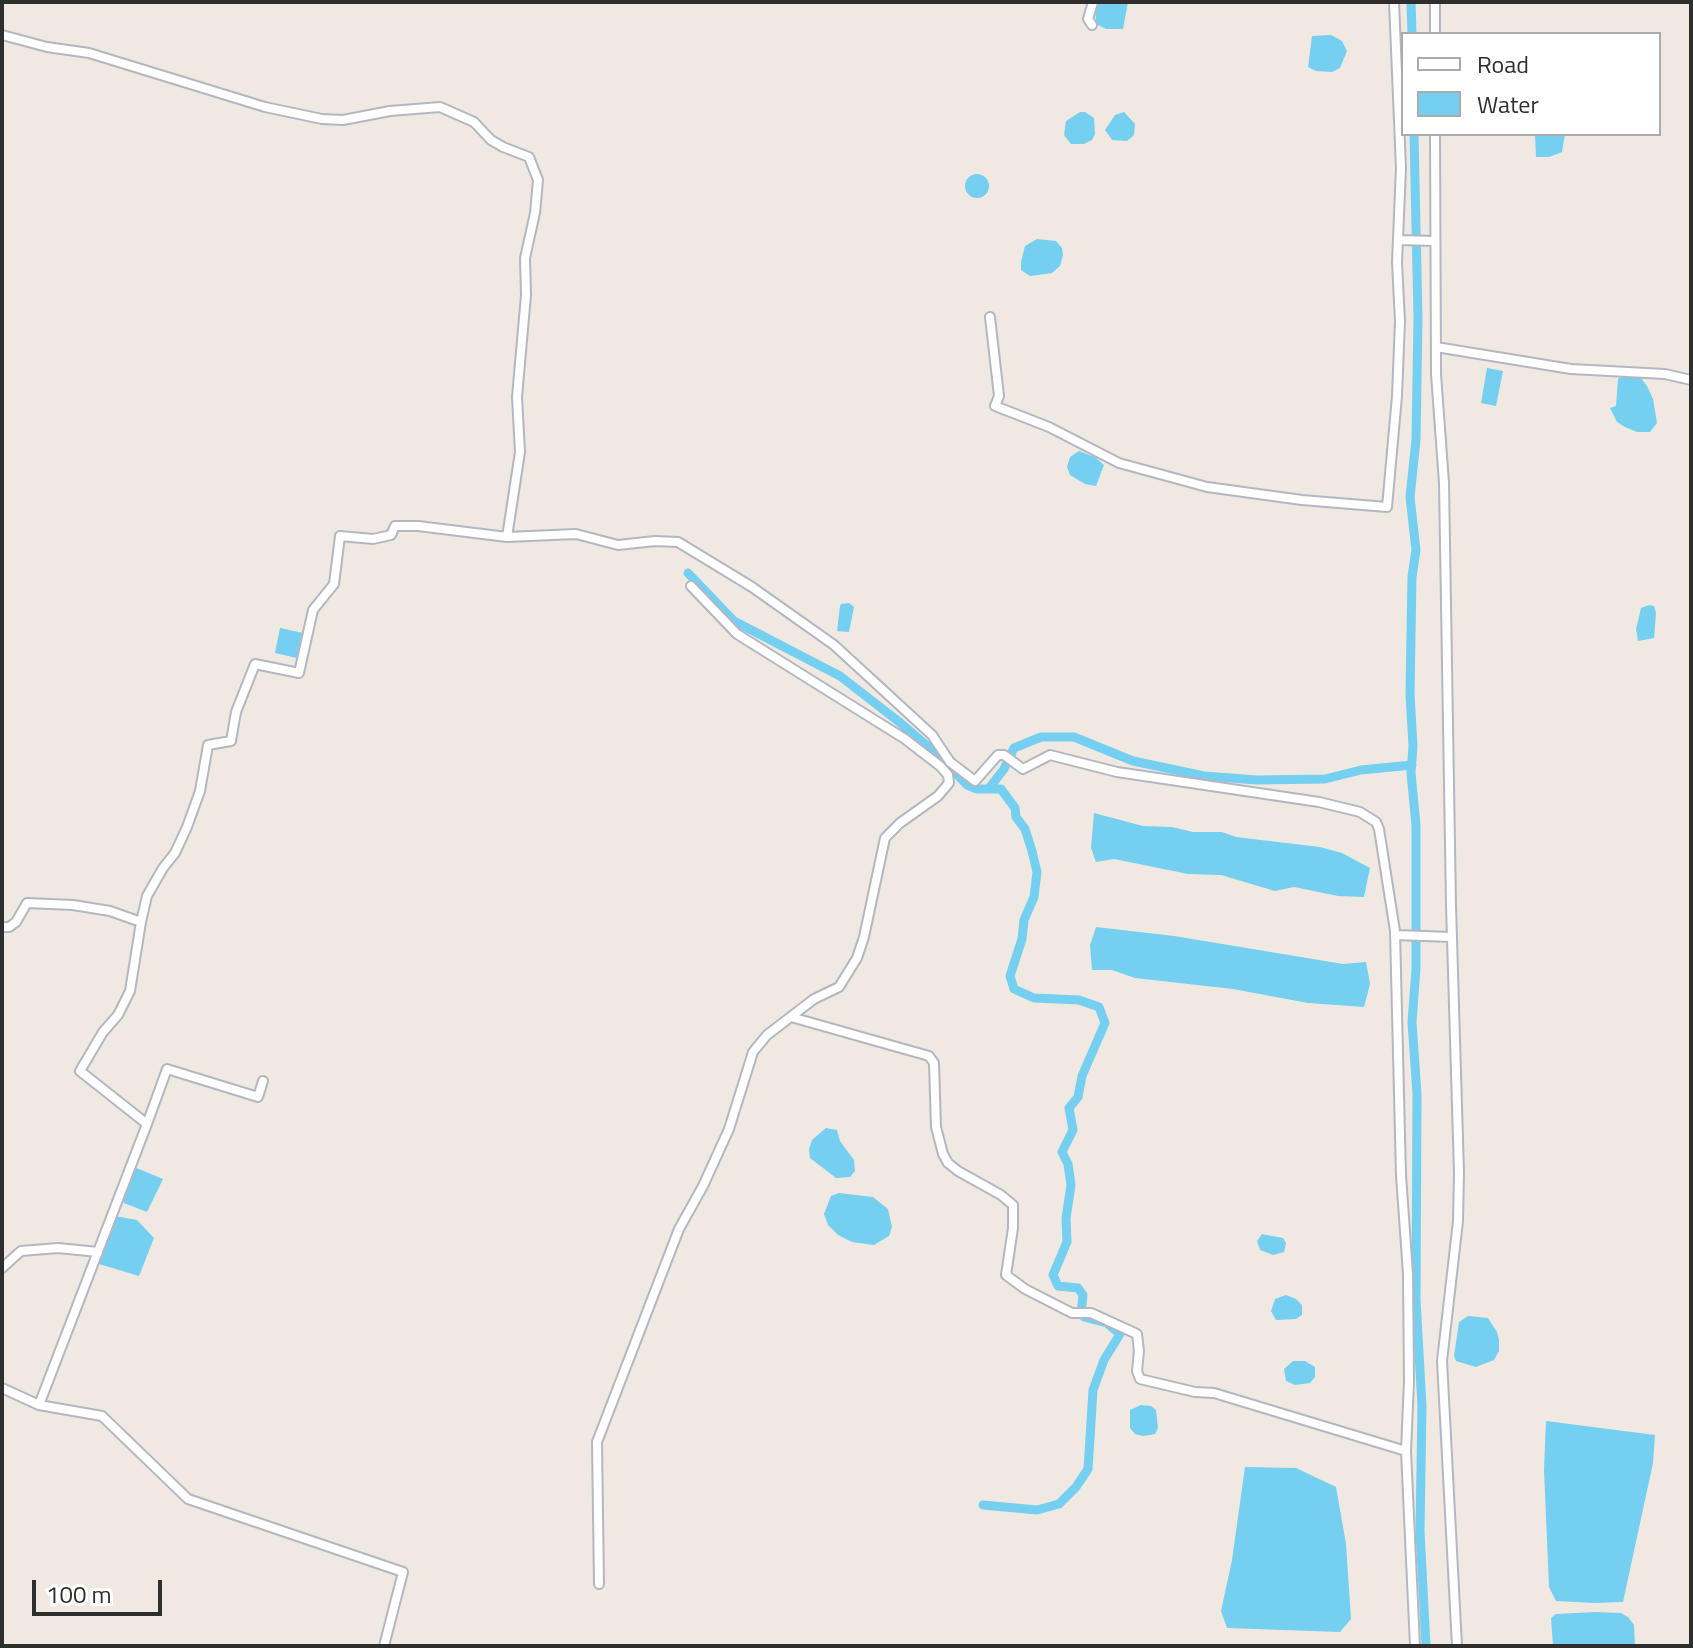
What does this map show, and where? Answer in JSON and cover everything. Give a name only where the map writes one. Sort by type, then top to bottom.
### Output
[{"type":"street","points":[[1092,25],[1088,19],[1093,2]]},
{"type":"street","points":[[990,317],[999,396],[995,406],[1049,427],[1119,463],[1207,487],[1289,499],[1387,507],[1400,336],[1401,168],[1394,2]]},
{"type":"street","points":[[1435,2],[1435,32]]},
{"type":"street","points":[[2,35],[47,47],[89,53],[265,107],[322,119],[343,120],[390,111],[440,107],[474,122],[491,140],[503,147],[529,157],[538,180],[535,213],[525,258],[526,295],[517,397],[520,452],[507,537]]},
{"type":"street","points":[[1435,136],[1436,347],[1444,483],[1459,1173],[1454,1258],[1442,1361],[1457,1646]]},
{"type":"street","points":[[1399,240],[1435,241]]},
{"type":"street","points":[[1436,347],[1571,369],[1665,374],[1691,380]]},
{"type":"street","points":[[147,1124],[80,1071],[103,1032],[118,1015],[130,991],[147,896],[175,853],[187,827],[200,791],[208,745],[231,741],[236,712],[255,664],[299,673],[313,610],[334,584],[340,536],[373,539],[391,535],[395,526],[418,526],[507,537],[576,534],[618,545],[678,542],[752,587],[834,645],[932,735],[945,756],[970,780],[979,779],[998,755],[1004,755],[1023,769],[1050,755],[1117,772],[1319,802],[1360,812],[1376,822],[1379,829],[1397,935],[1400,1160],[1408,1274],[1406,1451],[1415,1646]]},
{"type":"street","points":[[599,1584],[597,1442],[679,1229],[729,1129],[753,1052],[759,1043],[814,999],[839,987],[857,958],[864,937],[885,838],[946,789],[949,779],[940,766],[905,739],[737,634],[691,586]]},
{"type":"street","points":[[2,927],[16,922],[27,903],[73,905],[110,911],[141,922]]},
{"type":"street","points":[[1397,935],[1452,937]]},
{"type":"street","points":[[791,1017],[929,1056],[934,1063],[935,1117],[948,1163],[1013,1205],[1006,1275],[1025,1289],[1072,1313],[1104,1317],[1137,1334],[1137,1371],[1140,1379],[1195,1392],[1214,1393],[1406,1451]]},
{"type":"street","points":[[39,1405],[167,1069],[258,1097],[263,1081]]},
{"type":"street","points":[[2,1268],[21,1251],[58,1248],[98,1252]]},
{"type":"street","points":[[2,1388],[39,1405],[102,1416],[188,1499],[403,1572],[384,1646]]},
{"type":"water","points":[[1095,2],[1128,2],[1123,29],[1106,29],[1096,24]]},
{"type":"water","points":[[1331,35],[1342,41],[1347,51],[1340,68],[1332,72],[1308,67],[1312,36]]},
{"type":"water","points":[[1080,112],[1094,118],[1095,134],[1092,140],[1084,144],[1071,144],[1064,135],[1066,121]]},
{"type":"water","points":[[1124,112],[1135,124],[1134,135],[1127,141],[1112,140],[1105,130],[1115,115]]},
{"type":"water","points":[[1535,136],[1565,136],[1562,152],[1549,157],[1536,157]]},
{"type":"water","points":[[977,174],[986,177],[989,186],[986,195],[977,198],[968,195],[965,186],[968,177]]},
{"type":"water","points":[[1037,239],[1056,241],[1063,255],[1060,266],[1052,273],[1030,276],[1021,270],[1021,262],[1025,246]]},
{"type":"water","points":[[1487,368],[1503,371],[1496,406],[1481,403]]},
{"type":"water","points":[[1623,376],[1641,378],[1647,386],[1653,399],[1657,423],[1650,432],[1637,432],[1625,427],[1617,422],[1610,408],[1616,406],[1618,379]]},
{"type":"water","points":[[1079,451],[1095,457],[1104,465],[1096,486],[1085,484],[1070,475],[1067,467],[1070,457]]},
{"type":"water","points":[[849,603],[854,607],[849,632],[837,631],[840,606]]},
{"type":"water","points":[[1654,606],[1656,613],[1654,638],[1638,641],[1636,629],[1641,608]]},
{"type":"water","points":[[280,628],[303,633],[297,658],[275,653]]},
{"type":"water","points":[[1094,813],[1143,826],[1222,832],[1236,837],[1320,847],[1342,853],[1370,868],[1364,897],[1338,896],[1294,887],[1275,891],[1221,875],[1188,874],[1114,859],[1096,862],[1091,848]]},
{"type":"water","points":[[1096,927],[1174,936],[1343,964],[1366,962],[1370,984],[1364,1007],[1308,1003],[1233,989],[1135,978],[1112,970],[1092,970],[1090,945]]},
{"type":"water","points":[[826,1128],[837,1130],[840,1141],[854,1160],[855,1171],[850,1177],[836,1178],[810,1158],[812,1140]]},
{"type":"water","points":[[134,1167],[163,1179],[147,1212],[124,1203],[122,1198]]},
{"type":"water","points":[[839,1193],[873,1197],[888,1209],[892,1227],[889,1236],[874,1245],[852,1242],[838,1235],[828,1225],[824,1214],[831,1196]]},
{"type":"water","points":[[115,1216],[137,1220],[154,1238],[139,1276],[99,1264]]},
{"type":"water","points":[[1262,1234],[1283,1238],[1286,1243],[1284,1252],[1273,1255],[1260,1250],[1257,1241]]},
{"type":"water","points":[[1286,1295],[1302,1305],[1302,1315],[1296,1319],[1276,1320],[1271,1311],[1275,1299]]},
{"type":"water","points":[[1468,1316],[1488,1318],[1499,1340],[1499,1351],[1494,1360],[1476,1367],[1456,1361],[1454,1356],[1459,1322]]},
{"type":"water","points":[[1293,1361],[1305,1361],[1315,1367],[1315,1377],[1310,1383],[1295,1385],[1286,1381],[1284,1369]]},
{"type":"water","points":[[1141,1405],[1156,1410],[1158,1428],[1155,1434],[1143,1436],[1135,1434],[1130,1428],[1130,1410]]},
{"type":"water","points":[[1546,1421],[1655,1435],[1653,1463],[1623,1602],[1556,1601],[1549,1587],[1544,1470]]},
{"type":"water","points":[[1245,1467],[1296,1468],[1336,1487],[1346,1544],[1351,1619],[1340,1632],[1227,1628],[1221,1611],[1232,1560]]},
{"type":"water","points":[[1621,1613],[1628,1617],[1634,1625],[1635,1646],[1553,1646],[1551,1618],[1556,1614]]},
{"type":"waterway","points":[[1411,2],[1412,32]]},
{"type":"waterway","points":[[1414,136],[1418,318],[1416,440],[1410,497],[1416,550],[1412,577],[1410,694],[1411,773],[1416,825],[1416,969],[1412,1022],[1417,1094],[1416,1300],[1422,1406],[1420,1531],[1426,1646]]},
{"type":"waterway","points":[[688,573],[734,621],[840,676],[940,757],[967,785],[977,789],[1001,789],[1015,808],[1016,817],[1025,829],[1037,872],[1034,897],[1024,920],[1022,939],[1010,976],[1014,989],[1034,998],[1079,1000],[1099,1007],[1105,1023],[1082,1076],[1078,1097],[1069,1108],[1073,1130],[1062,1152],[1068,1164],[1071,1185],[1066,1218],[1067,1242],[1053,1275],[1058,1286],[1078,1288],[1083,1295],[1081,1313]]},
{"type":"waterway","points":[[990,787],[1004,769],[1014,748],[1041,737],[1074,737],[1133,761],[1204,776],[1257,780],[1325,779],[1361,770],[1412,765]]},
{"type":"waterway","points":[[983,1505],[1037,1510],[1059,1504],[1088,1469],[1093,1390],[1104,1360],[1120,1334],[1107,1323],[1084,1317]]}]
